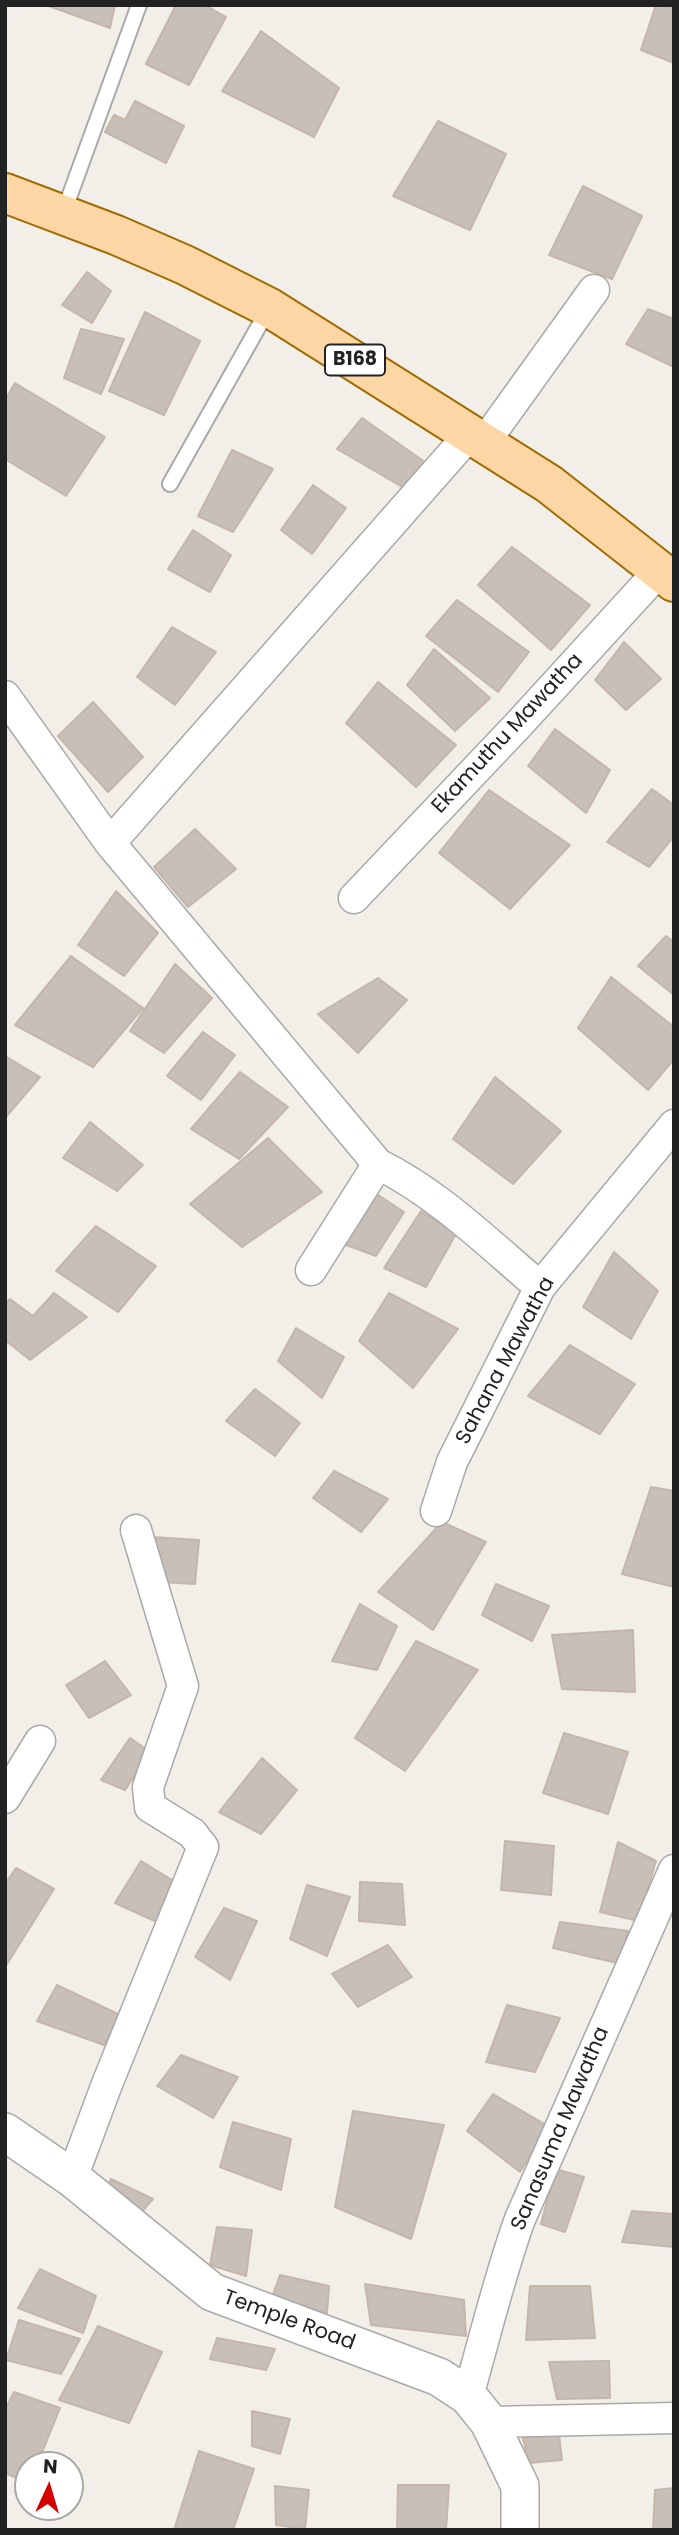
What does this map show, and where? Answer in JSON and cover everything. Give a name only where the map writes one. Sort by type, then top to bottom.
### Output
[{"type":"main road","name":"B168","points":[[5,193],[185,265],[270,308],[549,484],[667,576]]},
{"type":"street","points":[[110,843],[477,438],[594,290]]},
{"type":"street","name":"Ekamuthu Mawatha","points":[[354,898],[519,724],[667,576]]},
{"type":"street","points":[[5,696],[110,843],[379,1164],[439,1202],[540,1287]]},
{"type":"street","name":"Sahana Mawatha","points":[[436,1511],[452,1462],[540,1287],[674,1125]]},
{"type":"street","points":[[311,1270],[379,1164]]},
{"type":"street","points":[[72,2178],[203,1847],[192,1833],[150,1807],[148,1787],[183,1686],[136,1530]]},
{"type":"street","points":[[5,1798],[40,1741]]},
{"type":"street","name":"Sanasuma Mawatha","points":[[479,2409],[492,2314],[503,2266],[520,2219],[674,1870]]},
{"type":"street","name":"Temple Road","points":[[5,2132],[72,2178],[212,2292],[439,2376],[479,2409],[520,2486],[520,2530]]},
{"type":"street","points":[[479,2409],[674,2418]]},
{"type":"lane","points":[[63,215],[139,5]]},
{"type":"lane","points":[[170,484],[270,308]]},
{"type":"building","points":[[46,5],[115,5],[110,28]]},
{"type":"building","points":[[176,5],[205,5],[226,17],[189,85],[146,64]]},
{"type":"building","points":[[656,5],[674,7],[674,63],[641,50]]},
{"type":"building","points":[[261,31],[339,88],[314,137],[222,91]]},
{"type":"building","points":[[135,101],[184,126],[166,163],[105,132],[114,115],[125,120]]},
{"type":"building","points":[[438,121],[506,154],[470,230],[393,196]]},
{"type":"building","points":[[583,186],[642,216],[612,279],[549,255]]},
{"type":"building","points":[[87,272],[111,291],[92,323],[62,305]]},
{"type":"building","points":[[648,309],[674,319],[674,367],[626,344]]},
{"type":"building","points":[[145,312],[200,341],[164,415],[109,391]]},
{"type":"building","points":[[81,329],[124,339],[101,394],[64,378]]},
{"type":"building","points":[[15,383],[105,437],[66,496],[5,459],[5,400]]},
{"type":"building","points":[[362,418],[425,462],[404,488],[337,449]]},
{"type":"building","points":[[232,450],[273,469],[233,532],[198,516]]},
{"type":"building","points":[[313,485],[346,508],[312,554],[281,530]]},
{"type":"building","points":[[193,530],[231,555],[210,592],[168,569]]},
{"type":"building","points":[[512,547],[590,605],[551,650],[478,585]]},
{"type":"building","points":[[457,600],[529,652],[498,692],[426,636]]},
{"type":"building","points":[[172,627],[216,652],[175,705],[137,677]]},
{"type":"building","points":[[624,642],[661,679],[626,710],[595,680]]},
{"type":"building","points":[[434,649],[490,698],[455,731],[407,685]]},
{"type":"building","points":[[378,682],[456,745],[416,787],[346,723]]},
{"type":"building","points":[[93,702],[143,757],[108,792],[58,736]]},
{"type":"building","points":[[555,729],[610,770],[586,813],[528,766]]},
{"type":"building","points":[[652,789],[674,805],[674,836],[649,867],[607,842]]},
{"type":"building","points":[[489,790],[570,845],[510,909],[439,853]]},
{"type":"building","points":[[195,829],[236,869],[188,907],[154,867]]},
{"type":"building","points":[[116,891],[158,933],[124,976],[78,945]]},
{"type":"building","points":[[666,936],[674,942],[674,995],[638,966]]},
{"type":"building","points":[[71,956],[143,1008],[93,1067],[15,1025]]},
{"type":"building","points":[[175,964],[212,998],[164,1053],[130,1031]]},
{"type":"building","points":[[611,977],[674,1027],[674,1059],[648,1090],[578,1028]]},
{"type":"building","points":[[378,978],[407,1000],[358,1053],[318,1014]]},
{"type":"building","points":[[203,1032],[235,1055],[201,1100],[167,1076]]},
{"type":"building","points":[[5,1056],[40,1077],[5,1118]]},
{"type":"building","points":[[240,1072],[288,1107],[239,1159],[191,1129]]},
{"type":"building","points":[[495,1077],[561,1131],[513,1184],[453,1139]]},
{"type":"building","points":[[90,1122],[143,1165],[117,1191],[63,1158]]},
{"type":"building","points":[[268,1138],[322,1192],[242,1247],[190,1204]]},
{"type":"building","points":[[372,1191],[404,1212],[376,1256],[338,1242]]},
{"type":"building","points":[[421,1211],[456,1234],[426,1287],[384,1268]]},
{"type":"building","points":[[96,1226],[156,1266],[118,1312],[56,1271]]},
{"type":"building","points":[[614,1252],[658,1291],[631,1339],[583,1307]]},
{"type":"building","points":[[54,1293],[87,1317],[30,1360],[5,1340],[5,1303],[10,1299],[33,1316]]},
{"type":"building","points":[[389,1293],[458,1329],[413,1388],[359,1341]]},
{"type":"building","points":[[296,1328],[344,1357],[322,1398],[278,1361]]},
{"type":"building","points":[[570,1345],[635,1384],[600,1434],[528,1396]]},
{"type":"building","points":[[255,1389],[300,1423],[275,1456],[226,1421]]},
{"type":"building","points":[[334,1471],[388,1499],[361,1532],[313,1498]]},
{"type":"building","points":[[651,1487],[674,1491],[674,1587],[622,1574]]},
{"type":"building","points":[[442,1522],[486,1542],[433,1630],[378,1592]]},
{"type":"building","points":[[152,1537],[199,1540],[195,1584],[160,1582]]},
{"type":"building","points":[[496,1584],[549,1606],[532,1641],[482,1615]]},
{"type":"building","points":[[360,1604],[397,1626],[377,1670],[332,1661]]},
{"type":"building","points":[[633,1630],[635,1692],[562,1689],[552,1635]]},
{"type":"building","points":[[416,1641],[478,1670],[405,1771],[355,1738]]},
{"type":"building","points":[[105,1661],[131,1695],[89,1718],[66,1685]]},
{"type":"building","points":[[564,1733],[628,1752],[608,1814],[543,1793]]},
{"type":"building","points":[[130,1738],[150,1752],[125,1790],[101,1780]]},
{"type":"building","points":[[262,1758],[297,1790],[261,1834],[219,1812]]},
{"type":"building","points":[[505,1841],[554,1846],[551,1895],[501,1890]]},
{"type":"building","points":[[618,1842],[656,1861],[638,1921],[600,1912]]},
{"type":"building","points":[[141,1861],[172,1880],[157,1922],[115,1903]]},
{"type":"building","points":[[16,1868],[54,1889],[7,1964],[5,1884]]},
{"type":"building","points":[[360,1882],[402,1884],[405,1925],[359,1921]]},
{"type":"building","points":[[307,1885],[350,1897],[327,1956],[290,1939]]},
{"type":"building","points":[[224,1908],[257,1921],[230,1980],[195,1957]]},
{"type":"building","points":[[560,1922],[628,1931],[621,1964],[553,1948]]},
{"type":"building","points":[[388,1945],[412,1977],[358,2007],[332,1974]]},
{"type":"building","points":[[57,1985],[120,2015],[104,2045],[37,2021]]},
{"type":"building","points":[[507,2005],[560,2018],[535,2072],[486,2062]]},
{"type":"building","points":[[181,2055],[238,2077],[213,2118],[157,2086]]},
{"type":"building","points":[[493,2094],[548,2126],[520,2172],[467,2131]]},
{"type":"building","points":[[353,2111],[444,2125],[411,2239],[335,2207]]},
{"type":"building","points":[[233,2122],[291,2139],[281,2190],[220,2167]]},
{"type":"building","points":[[555,2169],[584,2177],[565,2232],[541,2224]]},
{"type":"building","points":[[111,2179],[153,2199],[138,2216],[104,2193]]},
{"type":"building","points":[[632,2211],[674,2214],[674,2247],[622,2242]]},
{"type":"building","points":[[217,2227],[252,2230],[246,2276],[210,2265]]},
{"type":"building","points":[[40,2269],[96,2296],[83,2333],[18,2308]]},
{"type":"building","points":[[280,2275],[329,2286],[327,2313],[271,2300]]},
{"type":"building","points":[[365,2284],[464,2300],[466,2336],[371,2325]]},
{"type":"building","points":[[530,2286],[590,2286],[595,2338],[526,2340]]},
{"type":"building","points":[[19,2320],[80,2339],[61,2374],[6,2360]]},
{"type":"building","points":[[98,2326],[162,2352],[129,2423],[59,2400]]},
{"type":"building","points":[[217,2338],[275,2349],[266,2370],[210,2359]]},
{"type":"building","points":[[609,2361],[610,2398],[557,2399],[549,2362]]},
{"type":"building","points":[[14,2392],[60,2408],[43,2451],[14,2451],[14,2477],[5,2473],[5,2410]]},
{"type":"building","points":[[252,2411],[290,2419],[280,2454],[252,2446]]},
{"type":"building","points":[[559,2434],[562,2460],[529,2463],[523,2438]]},
{"type":"building","points":[[199,2451],[254,2469],[233,2530],[174,2530]]},
{"type":"building","points":[[398,2485],[449,2485],[446,2530],[397,2530]]},
{"type":"building","points":[[275,2486],[309,2490],[305,2529],[276,2525]]},
{"type":"building","points":[[674,2488],[674,2530],[653,2530],[655,2490]]}]
